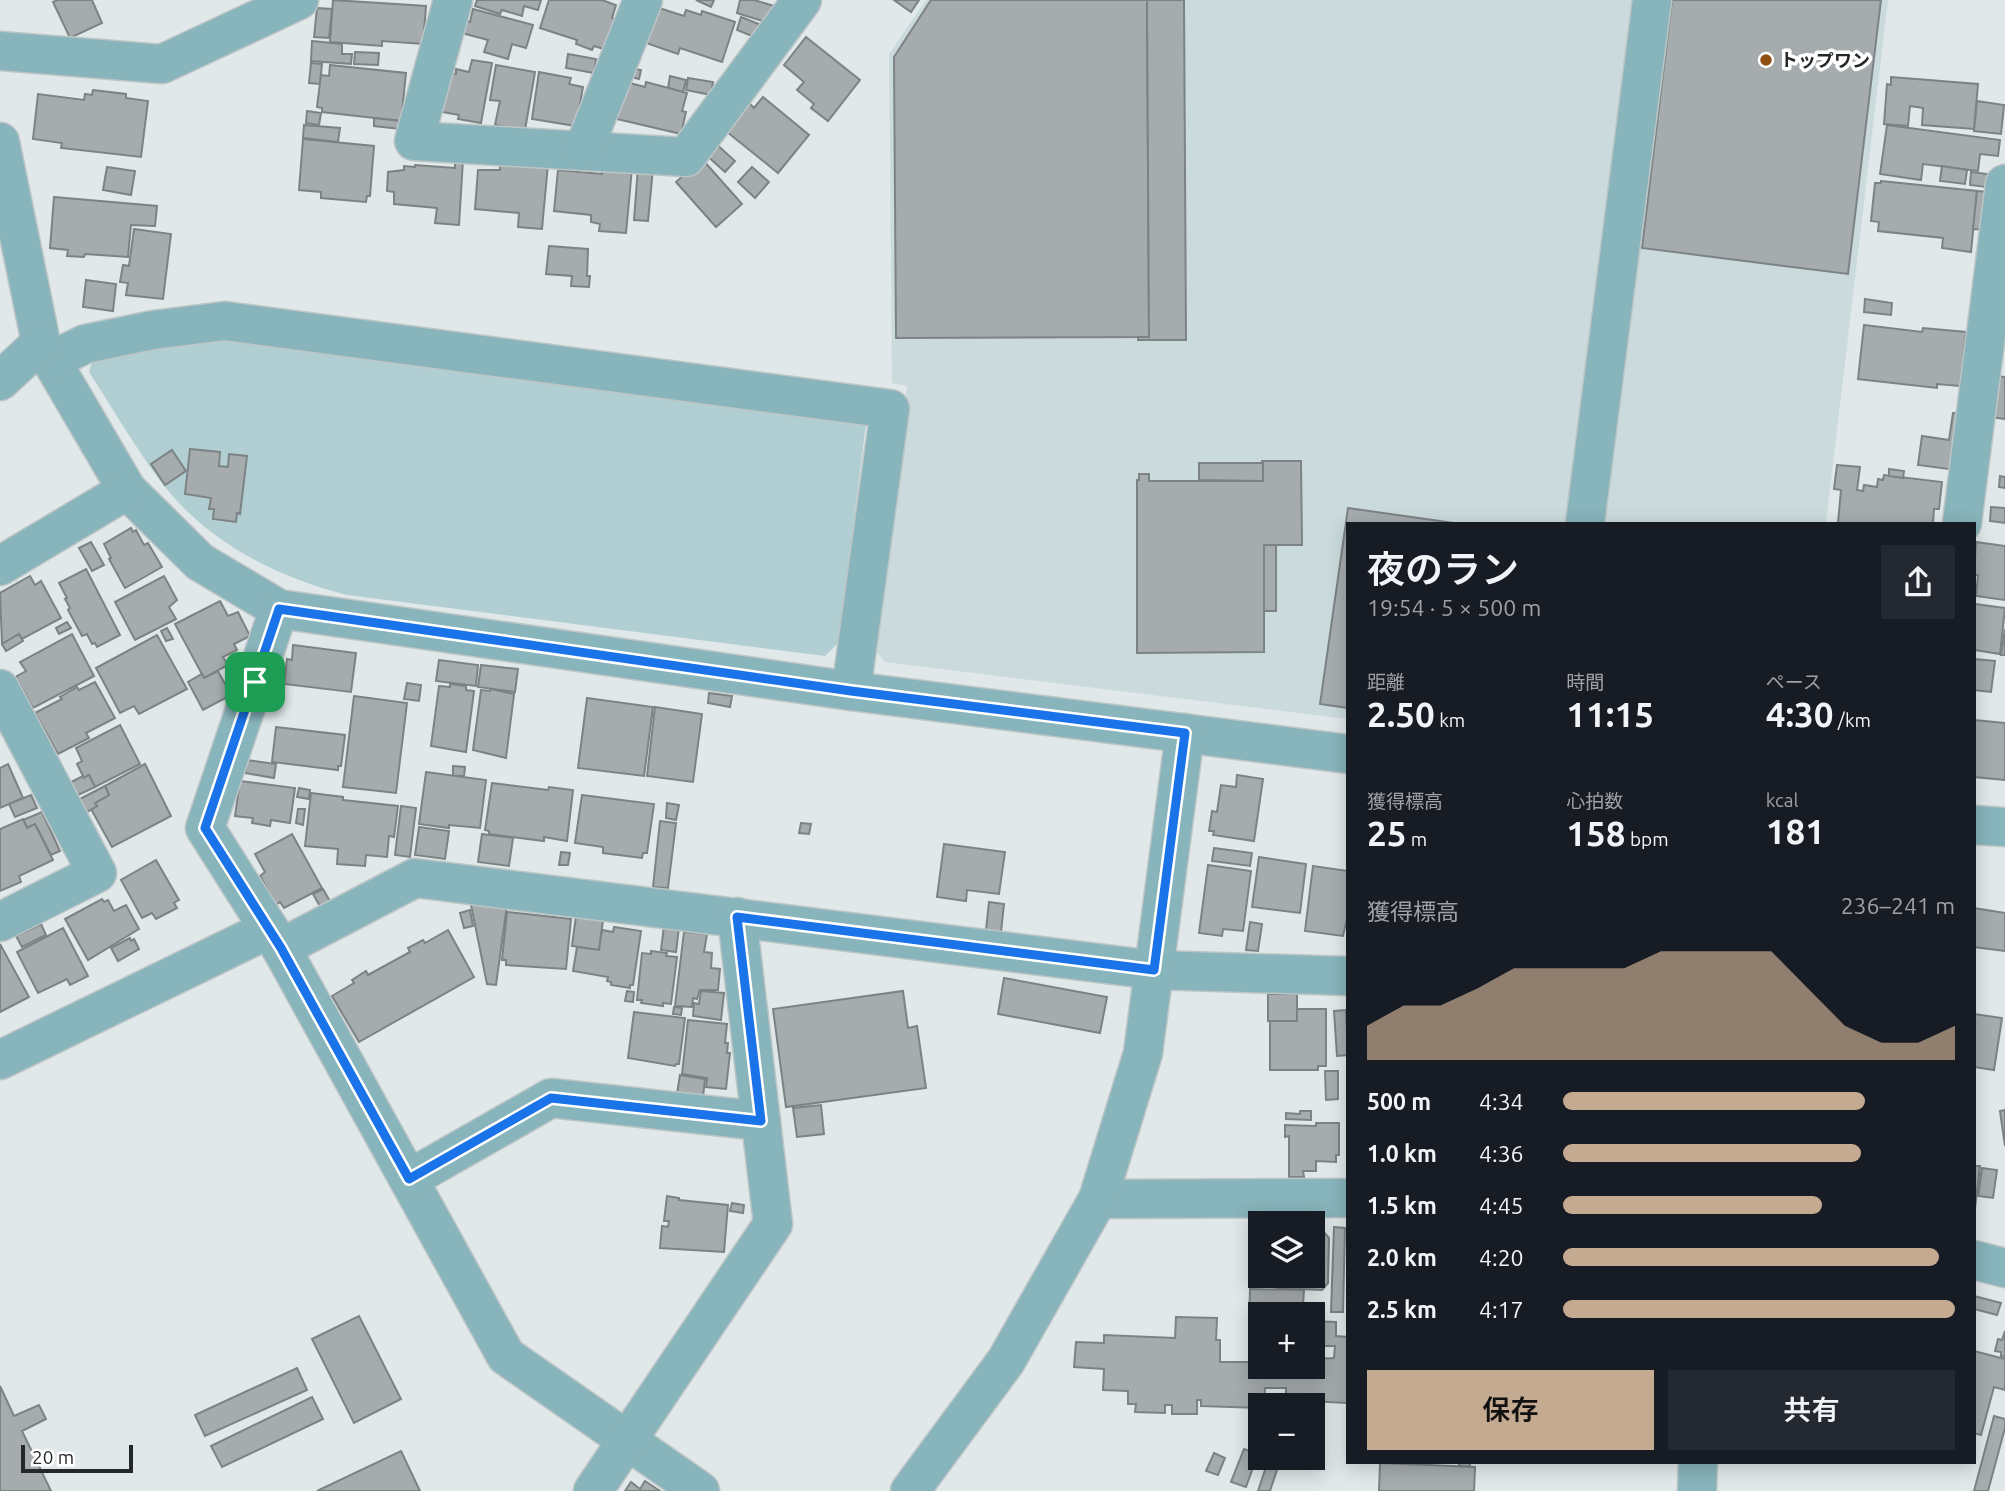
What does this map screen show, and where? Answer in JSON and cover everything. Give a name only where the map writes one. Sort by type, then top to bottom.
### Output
[{"type":"street","points":[[0,51],[162,64],[299,0]]},
{"type":"street","points":[[453,0],[414,141],[686,157],[802,0]]},
{"type":"street","points":[[583,151],[643,0]]},
{"type":"street","points":[[1585,522],[1652,0]]},
{"type":"street","points":[[0,142],[46,352],[127,490],[200,562],[279,609],[851,691],[1346,754]]},
{"type":"street","points":[[1962,522],[2005,184]]},
{"type":"street","points":[[0,381],[46,352],[153,330],[225,321],[890,409],[851,691]]},
{"type":"street","points":[[0,566],[127,490]]},
{"type":"street","points":[[279,609],[205,828],[275,938],[506,1356],[700,1491]]},
{"type":"street","points":[[0,689],[97,873],[0,922]]},
{"type":"street","points":[[910,1491],[1006,1361],[1098,1199],[1143,1053],[1185,733]]},
{"type":"street","points":[[1976,825],[2005,827]]},
{"type":"street","points":[[0,1060],[415,878],[1154,970],[1346,976]]},
{"type":"street","points":[[593,1491],[773,1224],[737,917]]},
{"type":"street","points":[[409,1179],[551,1098],[761,1121]]},
{"type":"street","points":[[1098,1199],[1346,1198]]},
{"type":"street","points":[[1976,1261],[2005,1268]]},
{"type":"street","points":[[1697,1491],[1698,1464]]},
{"type":"shaded area","points":[[926,0],[1888,0],[1826,522],[1346,522],[1346,719],[885,662],[873,648],[907,386],[892,383],[889,54]]},
{"type":"shaded area","points":[[221,336],[867,415],[839,642],[825,656],[347,595],[266,566],[217,536],[174,498],[139,450],[89,372],[93,358]]},
{"type":"building","points":[[92,0],[102,23],[70,38],[53,2]]},
{"type":"building","points":[[333,0],[426,6],[423,44],[382,41],[382,46],[330,42]]},
{"type":"building","points":[[477,0],[541,0],[538,10],[524,6],[522,16],[502,10],[500,14],[475,6]]},
{"type":"building","points":[[549,0],[602,0],[616,5],[612,18],[617,20],[607,50],[594,46],[592,50],[576,44],[577,40],[540,28]]},
{"type":"building","points":[[696,0],[714,0],[711,7]]},
{"type":"building","points":[[740,0],[754,0],[774,6],[769,23],[737,13]]},
{"type":"building","points":[[894,0],[919,0],[911,12]]},
{"type":"building","points":[[931,0],[1147,0],[1149,337],[896,338],[894,57]]},
{"type":"building","points":[[1147,0],[1184,0],[1186,340],[1138,340],[1138,337],[1149,337]]},
{"type":"building","points":[[1672,0],[1881,0],[1848,274],[1642,248]]},
{"type":"building","points":[[656,7],[684,16],[686,10],[701,15],[702,11],[735,22],[722,62],[680,48],[678,54],[643,42]]},
{"type":"building","points":[[317,8],[332,9],[329,38],[314,37]]},
{"type":"building","points":[[473,9],[533,25],[526,48],[512,44],[508,59],[484,52],[488,40],[458,32],[462,20],[470,22]]},
{"type":"building","points":[[741,17],[764,26],[759,39],[737,30]]},
{"type":"building","points":[[806,37],[860,80],[828,121],[811,108],[814,104],[797,90],[804,82],[784,65]]},
{"type":"building","points":[[312,41],[342,44],[342,54],[352,54],[351,64],[311,61]]},
{"type":"building","points":[[355,52],[379,53],[378,65],[354,64]]},
{"type":"building","points":[[568,54],[596,59],[594,73],[566,68]]},
{"type":"building","points":[[472,60],[492,63],[481,123],[458,119],[459,115],[437,111],[446,73],[456,74],[456,69],[469,72]]},
{"type":"building","points":[[311,63],[322,64],[320,84],[309,83]]},
{"type":"building","points":[[330,65],[406,73],[401,121],[322,112],[322,108],[317,107],[321,75],[329,76]]},
{"type":"building","points":[[496,65],[535,72],[525,130],[495,125],[500,101],[490,100]]},
{"type":"building","points":[[629,68],[641,70],[639,79],[627,76]]},
{"type":"building","points":[[539,72],[571,78],[569,84],[583,87],[576,126],[532,119]]},
{"type":"building","points":[[670,76],[686,80],[683,92],[668,88]]},
{"type":"building","points":[[1891,77],[1978,84],[1974,129],[1922,125],[1923,108],[1910,106],[1908,126],[1884,124],[1887,84],[1891,85]]},
{"type":"building","points":[[688,78],[713,82],[711,95],[686,90]]},
{"type":"building","points":[[626,82],[645,87],[646,82],[687,93],[682,111],[686,112],[681,134],[617,119]]},
{"type":"building","points":[[93,90],[126,94],[126,98],[148,101],[141,157],[61,148],[62,143],[33,139],[38,94],[84,100],[85,94],[92,95]]},
{"type":"building","points":[[763,97],[809,135],[778,173],[726,131],[749,103],[754,108]]},
{"type":"building","points":[[1977,101],[2004,105],[2001,134],[1974,131]]},
{"type":"building","points":[[307,111],[321,113],[319,125],[306,123]]},
{"type":"building","points":[[374,118],[401,121],[400,129],[374,126]]},
{"type":"building","points":[[304,125],[340,128],[338,142],[303,138]]},
{"type":"building","points":[[1887,125],[2000,140],[1998,156],[1980,154],[1978,171],[1923,164],[1921,180],[1880,174]]},
{"type":"building","points":[[303,139],[374,146],[370,196],[367,196],[366,202],[321,198],[321,192],[299,190]]},
{"type":"building","points":[[714,142],[735,161],[725,172],[704,153]]},
{"type":"building","points":[[455,159],[463,160],[459,225],[435,223],[437,208],[394,204],[394,192],[387,191],[388,172],[415,165],[455,168]]},
{"type":"building","points":[[702,159],[742,204],[716,227],[676,182]]},
{"type":"building","points":[[500,160],[548,164],[542,229],[518,227],[519,213],[475,209],[478,170],[500,170]]},
{"type":"building","points":[[604,165],[632,168],[626,233],[599,231],[600,224],[591,222],[591,215],[554,211],[558,170],[602,174]]},
{"type":"building","points":[[1942,166],[1967,170],[1965,184],[1940,181]]},
{"type":"building","points":[[107,167],[135,171],[131,195],[103,190]]},
{"type":"building","points":[[638,167],[653,168],[648,221],[634,220]]},
{"type":"building","points":[[752,167],[769,182],[755,198],[738,182]]},
{"type":"building","points":[[1971,172],[1995,175],[1994,188],[1970,185]]},
{"type":"building","points":[[1881,181],[1977,191],[1971,252],[1942,248],[1943,238],[1878,231],[1879,222],[1871,221],[1875,183]]},
{"type":"building","points":[[1977,191],[1991,192],[1987,230],[1973,229]]},
{"type":"building","points":[[54,197],[157,206],[155,226],[131,225],[128,257],[85,254],[84,257],[67,256],[68,250],[50,248]]},
{"type":"building","points":[[134,229],[171,234],[163,299],[126,295],[128,283],[120,282],[123,265],[129,266]]},
{"type":"building","points":[[549,246],[588,249],[589,287],[571,286],[572,276],[546,274]]},
{"type":"building","points":[[86,280],[116,284],[113,311],[83,307]]},
{"type":"building","points":[[1865,299],[1892,303],[1891,315],[1864,312]]},
{"type":"building","points":[[1864,325],[1922,332],[1923,328],[1966,332],[1960,386],[1937,384],[1937,388],[1858,379]]},
{"type":"building","points":[[1995,376],[2005,377],[2005,419],[1989,417]]},
{"type":"building","points":[[1953,413],[1964,414],[1956,470],[1918,465],[1922,436],[1949,440]]},
{"type":"building","points":[[190,449],[220,452],[219,466],[228,467],[229,454],[247,456],[240,514],[237,513],[236,522],[213,519],[214,509],[209,509],[211,498],[185,494]]},
{"type":"building","points":[[172,450],[186,471],[165,485],[151,464]]},
{"type":"building","points":[[1262,461],[1301,461],[1302,545],[1264,545],[1264,652],[1137,653],[1139,474],[1149,474],[1149,481],[1263,481]]},
{"type":"building","points":[[1199,463],[1263,463],[1263,481],[1199,480]]},
{"type":"building","points":[[1837,465],[1860,467],[1857,490],[1863,491],[1864,485],[1877,487],[1878,479],[1883,480],[1884,475],[1942,482],[1939,509],[1934,509],[1933,522],[1838,522],[1841,490],[1834,489]]},
{"type":"building","points":[[1889,469],[1904,471],[1903,478],[1889,476]]},
{"type":"building","points":[[2000,476],[2005,477],[2005,488],[1999,487]]},
{"type":"building","points":[[1991,507],[2005,508],[2005,523],[1990,521]]},
{"type":"building","points":[[1348,508],[1447,522],[1346,522]]},
{"type":"building","points":[[1346,522],[1346,708],[1320,704]]},
{"type":"building","points":[[131,528],[133,532],[136,530],[144,545],[148,543],[162,567],[125,588],[104,544]]},
{"type":"building","points":[[91,542],[104,565],[92,571],[79,548]]},
{"type":"building","points":[[1976,542],[2005,546],[2005,600],[1976,596]]},
{"type":"building","points":[[1264,545],[1276,545],[1276,611],[1264,611]]},
{"type":"building","points":[[86,569],[120,635],[97,647],[95,643],[92,644],[87,634],[82,636],[68,610],[70,608],[65,599],[67,598],[59,583]]},
{"type":"building","points":[[30,576],[35,585],[41,581],[61,618],[22,639],[19,634],[2,644],[0,593]]},
{"type":"building","points":[[164,576],[177,600],[169,607],[176,619],[135,640],[115,602]]},
{"type":"building","points":[[220,601],[228,616],[238,612],[250,636],[234,644],[237,650],[223,657],[228,665],[204,678],[175,624]]},
{"type":"building","points":[[1976,604],[2005,608],[2000,654],[1976,650]]},
{"type":"building","points":[[67,622],[71,628],[59,634],[56,628]]},
{"type":"building","points":[[167,628],[173,639],[166,641],[161,631]]},
{"type":"building","points":[[2005,629],[2005,655],[2001,655]]},
{"type":"building","points":[[19,634],[23,641],[6,651],[2,644]]},
{"type":"building","points":[[72,634],[94,676],[33,708],[17,679],[17,676],[26,671],[20,662]]},
{"type":"building","points":[[157,635],[187,689],[139,714],[134,706],[120,713],[96,668]]},
{"type":"building","points":[[293,645],[356,653],[351,692],[284,684],[287,659],[292,660]]},
{"type":"building","points":[[1976,659],[1995,661],[1991,692],[1976,690]]},
{"type":"building","points":[[439,660],[478,665],[476,686],[436,681]]},
{"type":"building","points":[[481,665],[518,669],[515,692],[478,687]]},
{"type":"building","points":[[218,671],[231,695],[203,710],[188,682],[202,674],[204,678]]},
{"type":"building","points":[[95,682],[115,718],[86,733],[89,738],[58,754],[35,713],[62,699],[60,697],[77,687],[79,690]]},
{"type":"building","points":[[407,683],[421,685],[419,701],[404,699]]},
{"type":"building","points":[[450,684],[466,686],[466,690],[474,691],[466,752],[431,746],[439,686],[450,687]]},
{"type":"building","points":[[491,689],[514,694],[506,758],[473,750],[481,690]]},
{"type":"building","points":[[709,693],[732,696],[730,707],[708,703]]},
{"type":"building","points":[[354,696],[407,703],[396,793],[343,787]]},
{"type":"building","points":[[587,698],[653,707],[644,776],[578,768]]},
{"type":"building","points":[[655,707],[702,714],[693,782],[647,776]]},
{"type":"building","points":[[1976,720],[2005,723],[2005,780],[1976,777]]},
{"type":"building","points":[[120,725],[140,764],[95,787],[89,775],[84,778],[77,764],[82,761],[76,748]]},
{"type":"building","points":[[276,727],[345,735],[341,766],[338,766],[338,770],[272,762]]},
{"type":"building","points":[[247,760],[276,764],[274,778],[245,773]]},
{"type":"building","points":[[8,764],[23,798],[0,808],[0,768]]},
{"type":"building","points":[[145,764],[171,816],[112,847],[91,809],[97,806],[95,803],[109,795],[105,786]]},
{"type":"building","points":[[453,766],[465,767],[464,776],[453,776]]},
{"type":"building","points":[[426,772],[486,780],[480,828],[419,824]]},
{"type":"building","points":[[89,775],[95,787],[76,796],[69,783]]},
{"type":"building","points":[[1237,775],[1263,779],[1254,841],[1213,835],[1214,831],[1209,831],[1212,811],[1217,812],[1221,785],[1236,787]]},
{"type":"building","points":[[240,781],[295,788],[290,823],[271,820],[270,826],[252,823],[253,818],[235,816]]},
{"type":"building","points":[[492,783],[548,790],[549,787],[573,790],[567,841],[489,834],[489,831],[485,830]]},
{"type":"building","points":[[105,786],[109,795],[85,813],[78,800]]},
{"type":"building","points":[[299,788],[310,790],[309,799],[297,797]]},
{"type":"building","points":[[311,793],[343,797],[343,800],[398,806],[394,837],[389,836],[387,857],[366,855],[365,866],[337,864],[338,849],[305,846]]},
{"type":"building","points":[[31,795],[37,808],[15,817],[9,804]]},
{"type":"building","points":[[582,795],[654,804],[647,853],[643,853],[642,858],[603,853],[603,847],[575,843]]},
{"type":"building","points":[[667,803],[679,805],[676,820],[666,818]]},
{"type":"building","points":[[401,806],[416,808],[410,857],[395,855]]},
{"type":"building","points":[[298,809],[305,809],[303,825],[296,823]]},
{"type":"building","points":[[42,812],[60,851],[51,855],[35,824],[27,828],[23,820]]},
{"type":"building","points":[[23,819],[27,828],[35,824],[53,860],[19,876],[21,882],[0,891],[0,829]]},
{"type":"building","points":[[660,821],[676,823],[668,888],[653,887]]},
{"type":"building","points":[[801,823],[811,824],[809,834],[799,833]]},
{"type":"building","points":[[419,827],[449,831],[445,859],[415,855]]},
{"type":"building","points":[[292,834],[322,888],[284,908],[280,902],[276,905],[260,876],[265,872],[255,854]]},
{"type":"building","points":[[482,834],[513,838],[509,866],[478,862]]},
{"type":"building","points":[[944,844],[1005,852],[999,894],[967,890],[966,901],[937,897]]},
{"type":"building","points":[[1214,848],[1252,853],[1250,866],[1212,861]]},
{"type":"building","points":[[561,852],[570,853],[568,865],[559,865]]},
{"type":"building","points":[[1259,857],[1306,864],[1300,913],[1252,907]]},
{"type":"building","points":[[156,860],[179,900],[174,903],[177,908],[156,919],[152,913],[142,918],[121,880]]},
{"type":"building","points":[[1208,865],[1251,871],[1243,931],[1223,929],[1222,936],[1199,933]]},
{"type":"building","points":[[1313,866],[1346,871],[1346,923],[1343,936],[1305,931]]},
{"type":"building","points":[[323,889],[331,903],[321,908],[313,894]]},
{"type":"building","points":[[102,899],[104,902],[108,900],[114,911],[126,905],[139,929],[88,960],[65,919]]},
{"type":"building","points":[[470,900],[507,905],[496,985],[487,984]]},
{"type":"building","points":[[989,902],[1004,904],[1001,932],[986,930]]},
{"type":"building","points":[[1976,908],[2005,913],[2005,951],[1976,947]]},
{"type":"building","points":[[470,910],[473,926],[464,928],[460,913]]},
{"type":"building","points":[[507,912],[571,919],[566,969],[506,965],[506,960],[502,960]]},
{"type":"building","points":[[576,916],[603,920],[599,950],[572,946]]},
{"type":"building","points":[[1250,922],[1262,924],[1258,951],[1246,950]]},
{"type":"building","points":[[41,924],[46,935],[22,947],[16,936]]},
{"type":"building","points":[[664,926],[679,927],[676,952],[661,950]]},
{"type":"building","points":[[614,927],[641,931],[633,985],[630,985],[630,988],[611,985],[611,982],[607,981],[608,977],[573,971],[577,947],[599,950],[602,930],[613,932]]},
{"type":"building","points":[[63,928],[88,976],[70,985],[67,979],[38,993],[17,952]]},
{"type":"building","points":[[448,930],[474,977],[359,1042],[332,996],[354,983],[352,980],[366,971],[368,975],[410,952],[408,948],[423,940],[425,943]]},
{"type":"building","points":[[684,932],[707,934],[704,952],[712,953],[711,968],[720,969],[718,990],[700,990],[697,999],[693,998],[692,1007],[675,1006]]},
{"type":"building","points":[[130,938],[131,941],[134,939],[139,949],[118,961],[111,948]]},
{"type":"building","points":[[0,944],[29,997],[0,1012]]},
{"type":"building","points":[[651,951],[677,957],[671,1004],[663,1003],[663,1006],[637,1000],[642,953],[651,954]]},
{"type":"building","points":[[1004,978],[1107,997],[1100,1033],[998,1014]]},
{"type":"building","points":[[627,991],[634,992],[633,1002],[625,1001]]},
{"type":"building","points":[[701,991],[724,993],[721,1020],[693,1016],[694,1003],[699,1004]]},
{"type":"building","points":[[903,991],[908,1028],[917,1026],[926,1088],[786,1107],[773,1009]]},
{"type":"building","points":[[1268,994],[1297,994],[1297,1021],[1268,1021]]},
{"type":"building","points":[[674,1007],[682,1008],[681,1015],[673,1014]]},
{"type":"building","points":[[1297,1009],[1326,1009],[1326,1066],[1318,1066],[1318,1070],[1270,1070],[1270,1021],[1297,1021]]},
{"type":"building","points":[[1346,1010],[1346,1055],[1337,1056],[1334,1011]]},
{"type":"building","points":[[634,1012],[685,1018],[679,1064],[675,1066],[628,1058]]},
{"type":"building","points":[[1976,1014],[2002,1018],[1994,1070],[1976,1067]]},
{"type":"building","points":[[688,1020],[727,1024],[725,1043],[728,1043],[727,1053],[730,1053],[726,1089],[706,1087],[707,1078],[682,1074]]},
{"type":"building","points":[[1325,1071],[1338,1071],[1338,1099],[1326,1100]]},
{"type":"building","points":[[680,1075],[705,1079],[703,1097],[677,1094]]},
{"type":"building","points":[[821,1105],[824,1134],[797,1137],[793,1108]]},
{"type":"building","points":[[2005,1110],[2005,1146],[2000,1111]]},
{"type":"building","points":[[1300,1111],[1311,1111],[1311,1120],[1286,1119],[1286,1113],[1300,1114]]},
{"type":"building","points":[[1316,1123],[1339,1123],[1339,1155],[1336,1155],[1336,1162],[1316,1161],[1316,1171],[1303,1171],[1304,1177],[1289,1177],[1289,1136],[1285,1137],[1285,1125],[1316,1126]]},
{"type":"building","points":[[1976,1166],[1980,1166],[1976,1200]]},
{"type":"building","points":[[1982,1168],[1997,1170],[1993,1198],[1978,1196]]},
{"type":"building","points":[[667,1196],[679,1200],[728,1205],[724,1252],[660,1248],[662,1226],[668,1227],[669,1221],[664,1221]]},
{"type":"building","points":[[732,1203],[744,1205],[743,1213],[730,1211]]},
{"type":"building","points":[[1334,1227],[1345,1228],[1343,1312],[1331,1312]]},
{"type":"building","points":[[1325,1233],[1329,1238],[1328,1283],[1325,1286]]},
{"type":"building","points":[[1277,1288],[1324,1288],[1322,1290]]},
{"type":"building","points":[[1250,1289],[1304,1290],[1303,1302],[1250,1302]]},
{"type":"building","points":[[1976,1297],[2001,1303],[1997,1315],[1976,1310]]},
{"type":"building","points":[[359,1316],[401,1399],[354,1423],[312,1339]]},
{"type":"building","points":[[1176,1317],[1217,1318],[1216,1340],[1220,1340],[1220,1362],[1248,1362],[1248,1379],[1325,1379],[1325,1358],[1334,1358],[1335,1346],[1325,1346],[1325,1322],[1336,1322],[1336,1336],[1346,1337],[1346,1403],[1325,1402],[1325,1393],[1286,1393],[1286,1388],[1265,1388],[1265,1393],[1248,1393],[1248,1408],[1201,1406],[1201,1400],[1197,1400],[1197,1414],[1172,1414],[1172,1405],[1165,1405],[1165,1413],[1135,1412],[1136,1404],[1128,1404],[1128,1391],[1103,1390],[1104,1369],[1074,1367],[1076,1342],[1104,1343],[1104,1335],[1175,1338]]},
{"type":"building","points":[[2005,1331],[2005,1357],[2001,1356],[2001,1352],[1995,1351],[1998,1339],[2002,1340]]},
{"type":"building","points":[[1976,1352],[2005,1359],[2005,1390],[1994,1387],[1981,1435],[1976,1434]]},
{"type":"building","points":[[297,1368],[307,1390],[205,1436],[195,1415]]},
{"type":"building","points":[[0,1386],[14,1416],[39,1405],[46,1419],[22,1431],[51,1491],[0,1491]]},
{"type":"building","points":[[312,1397],[323,1419],[222,1467],[211,1446]]},
{"type":"building","points":[[1994,1416],[2005,1419],[2005,1428],[1988,1491],[1974,1491]]},
{"type":"building","points":[[1244,1449],[1248,1450],[1248,1470],[1252,1470],[1246,1487],[1231,1482]]},
{"type":"building","points":[[401,1451],[420,1491],[317,1491]]},
{"type":"building","points":[[1214,1453],[1225,1458],[1218,1475],[1206,1471]]},
{"type":"building","points":[[1380,1464],[1475,1467],[1474,1491],[1379,1491]]},
{"type":"building","points":[[1265,1470],[1277,1470],[1270,1491],[1258,1491]]},
{"type":"building","points":[[645,1481],[660,1491],[625,1491],[631,1482],[640,1489]]},
{"type":"place","name":"トップワン","points":[[1766,60]]},
{"type":"route","points":[[279,609],[851,691],[1185,733],[1154,970],[737,917],[761,1121],[551,1098],[409,1179],[281,948],[205,828],[255,682],[279,609]]}]
